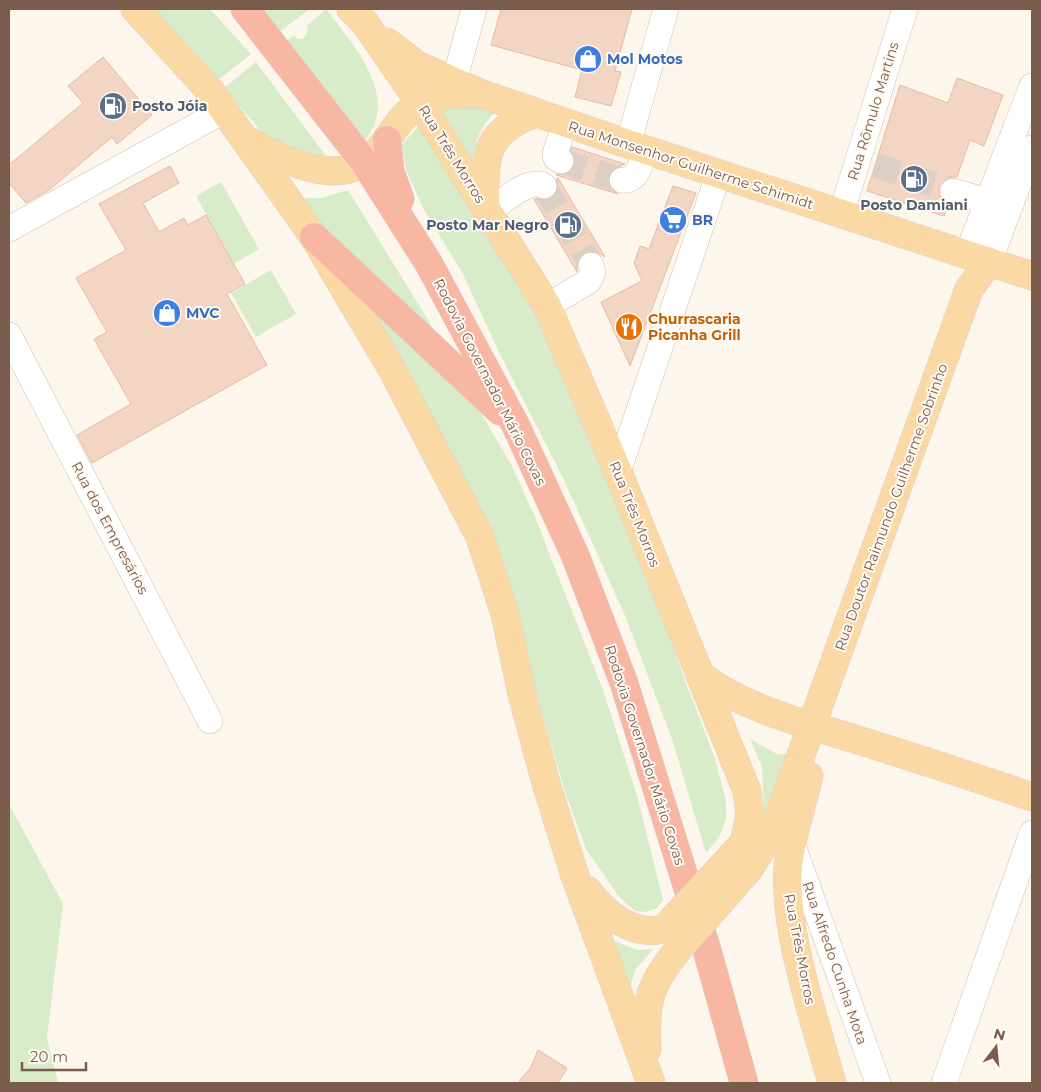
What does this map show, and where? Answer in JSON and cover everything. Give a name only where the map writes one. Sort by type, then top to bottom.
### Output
[{"type":"highway","name":"Rodovia Governador Mário Covas","points":[[245,9],[365,163],[429,264],[516,426],[571,546],[624,683],[708,950],[744,1083]]},
{"type":"highway","points":[[387,140],[390,171],[429,264]]},
{"type":"highway","points":[[314,237],[516,426]]},
{"type":"main road","points":[[135,9],[225,110],[314,237],[392,372],[480,537],[505,614],[522,694],[543,774],[574,873],[650,1079]]},
{"type":"main road","points":[[358,16],[406,57],[454,88]]},
{"type":"main road","name":"Rua Três Morros","points":[[358,16],[420,103],[547,306],[618,472],[747,791],[750,815],[746,856]]},
{"type":"main road","points":[[387,140],[396,100],[392,62]]},
{"type":"main road","points":[[243,137],[271,154],[306,167],[344,170],[365,163],[387,140],[405,116],[420,103],[454,88]]},
{"type":"main road","name":"Rua Monsenhor Guilherme Schimidt","points":[[454,88],[482,94],[637,147],[1032,276]]},
{"type":"main road","points":[[486,209],[487,157],[493,141],[503,129],[516,120],[536,113]]},
{"type":"main road","name":"Rua Doutor Raimundo Guilherme Sobrinho","points":[[650,1079],[646,1011],[649,995],[662,970],[670,940],[772,830],[812,725],[969,289],[978,258]]},
{"type":"main road","points":[[700,675],[741,701],[1032,797]]},
{"type":"main road","name":"Rua Três Morros","points":[[812,725],[812,760],[792,843],[788,883],[795,937],[807,994],[832,1083]]},
{"type":"main road","points":[[574,873],[596,902],[612,918],[670,940]]},
{"type":"street","points":[[454,88],[474,9]]},
{"type":"street","points":[[622,180],[628,180],[635,176],[637,147],[666,9]]},
{"type":"street","name":"Rua Rômulo Martins","points":[[841,214],[867,162],[905,9]]},
{"type":"street","points":[[978,258],[987,201],[1032,86]]},
{"type":"street","points":[[9,229],[225,110]]},
{"type":"street","points":[[561,160],[556,158],[555,154],[565,123]]},
{"type":"street","name":"Rua Doutor Raimundo Guilherme Sobrinho","points":[[978,258],[1032,148]]},
{"type":"street","points":[[618,472],[719,174]]},
{"type":"street","points":[[486,209],[528,184],[536,183],[544,186]]},
{"type":"street","points":[[953,191],[987,201]]},
{"type":"street","points":[[547,306],[589,281],[593,272],[591,265]]},
{"type":"street","name":"Rua dos Empresários","points":[[9,335],[210,721]]},
{"type":"street","points":[[944,1083],[1032,832]]},
{"type":"street","name":"Rua Alfredo Cunha Mota","points":[[792,843],[878,1083]]},
{"type":"green space","points":[[147,9],[210,9],[251,54],[218,80]]},
{"type":"green space","points":[[260,9],[310,9],[279,32]]},
{"type":"green space","points":[[326,9],[360,55],[370,73],[376,90],[378,108],[374,126],[363,143],[285,43],[293,36],[303,39],[308,31],[307,26]]},
{"type":"green space","points":[[256,62],[329,160],[272,144],[224,88]]},
{"type":"green space","points":[[437,103],[500,109],[488,120],[480,132],[472,162],[464,154]]},
{"type":"green space","points":[[420,124],[534,306],[647,572],[715,759],[726,801],[726,819],[719,837],[706,853],[672,739],[624,613],[563,478],[498,350],[463,274],[423,208],[406,170],[402,145]]},
{"type":"green space","points":[[221,182],[259,249],[234,264],[196,196]]},
{"type":"green space","points":[[348,190],[465,380],[293,198],[321,198]]},
{"type":"green space","points":[[271,270],[296,314],[256,337],[231,293]]},
{"type":"green space","points":[[355,284],[478,408],[512,466],[535,517],[603,690],[638,799],[663,900],[657,908],[646,912],[635,911],[620,898],[586,849],[564,789],[532,677]]},
{"type":"green space","points":[[750,739],[777,754],[788,754],[764,817],[762,767]]},
{"type":"green space","points":[[9,804],[63,904],[47,1038],[58,1083],[9,1083]]},
{"type":"green space","points":[[612,940],[637,950],[653,949],[636,969],[628,992]]},
{"type":"building","name":"Mol Motos","points":[[501,9],[632,9],[615,71],[621,72],[611,106],[575,97],[582,70],[491,45]]},
{"type":"building","points":[[103,57],[152,115],[117,144],[112,137],[48,191],[26,203],[9,183],[9,165],[83,103],[68,86]]},
{"type":"building","points":[[957,78],[1003,95],[984,146],[970,140],[957,177],[949,177],[939,186],[939,195],[948,204],[944,216],[867,191],[900,85],[948,103]]},
{"type":"building","points":[[572,147],[625,164],[615,168],[609,174],[610,187],[618,194],[556,175],[568,174],[574,168],[575,161],[571,151]]},
{"type":"building","name":"MVC","points":[[170,166],[179,183],[143,203],[159,232],[184,218],[188,225],[206,215],[245,284],[227,294],[267,365],[92,463],[77,435],[131,404],[94,339],[107,332],[76,278],[126,250],[99,204]]},
{"type":"building","name":"Posto Mar Negro","points":[[558,178],[605,257],[595,251],[587,251],[577,261],[577,272],[534,199],[546,200],[554,197],[558,190],[556,179]]},
{"type":"building","points":[[673,186],[696,193],[630,366],[601,302],[642,281],[634,263],[640,246],[649,249]]},
{"type":"building","points":[[538,1050],[567,1068],[558,1083],[518,1083],[531,1067]]},
{"type":"tunnel","points":[[561,161],[622,180]]},
{"type":"tunnel","points":[[875,165],[953,191]]},
{"type":"tunnel","points":[[544,186],[591,265]]},
{"type":"place","name":"Mol Motos","points":[[588,59]]},
{"type":"place","name":"Posto Jóia","points":[[113,106]]},
{"type":"place","name":"Posto Damiani","points":[[914,179]]},
{"type":"place","name":"BR","points":[[673,220]]},
{"type":"place","name":"Posto Mar Negro","points":[[568,225]]},
{"type":"place","name":"MVC","points":[[167,313]]},
{"type":"place","name":"Churrascaria Picanha Grill","points":[[629,327]]}]
